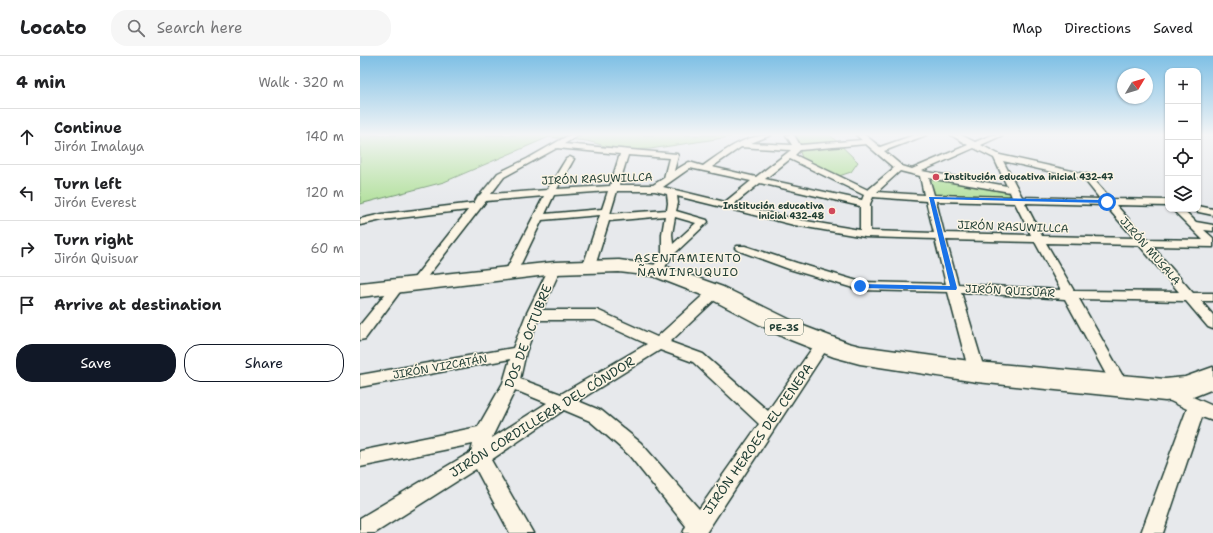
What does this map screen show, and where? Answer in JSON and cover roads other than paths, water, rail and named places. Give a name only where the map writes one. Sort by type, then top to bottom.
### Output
[{"type":"highway","name":"PE-3S","points":[[360,290],[555,268],[619,266],[662,262],[715,292],[792,331],[823,344],[860,355],[977,372],[1121,387],[1165,390],[1188,388],[1213,377]]},
{"type":"street","points":[[360,335],[407,284],[501,175],[535,157]]},
{"type":"street","points":[[589,266],[623,157]]},
{"type":"street","points":[[668,178],[674,157]]},
{"type":"street","points":[[705,168],[721,157]]},
{"type":"street","points":[[727,205],[786,157]]},
{"type":"street","points":[[794,157],[869,194],[931,198],[1015,194]]},
{"type":"street","points":[[809,157],[819,170]]},
{"type":"street","points":[[888,157],[899,168],[1015,194],[1107,202],[1165,203]]},
{"type":"street","points":[[918,173],[950,157]]},
{"type":"street","points":[[997,157],[1039,240],[1121,387]]},
{"type":"street","name":"JIRÓN MUSALA","points":[[998,157],[1087,177],[1213,324]]},
{"type":"street","points":[[512,272],[551,192],[570,159]]},
{"type":"street","points":[[655,188],[689,165],[865,204]]},
{"type":"street","points":[[865,234],[865,204],[869,194],[899,168]]},
{"type":"street","points":[[918,173],[931,198],[977,372]]},
{"type":"street","name":"JIRÓN RASUWILLCA","points":[[360,222],[382,217],[551,192],[614,188],[655,188],[794,222],[865,234],[1213,244]]},
{"type":"street","points":[[662,262],[673,204],[671,192]]},
{"type":"street","points":[[1201,210],[1213,212]]},
{"type":"street","points":[[1180,212],[1213,244]]},
{"type":"street","points":[[540,217],[671,213],[703,222],[662,262]]},
{"type":"street","points":[[1192,224],[1213,228]]},
{"type":"street","name":"JIRÓN QUISUAR","points":[[741,248],[793,266],[860,286],[954,288],[1070,295],[1213,297]]},
{"type":"street","name":"DOS DE OCTUBRE","points":[[479,456],[484,434],[511,383],[519,352],[533,315],[555,268]]},
{"type":"street","name":"JIRÓN CORDILLERA DEL CÓNDOR","points":[[360,530],[562,402],[659,344],[715,292]]},
{"type":"street","points":[[533,315],[597,315],[659,344],[698,358],[770,423]]},
{"type":"street","name":"JIRÓN HEROES DEL CENEPA","points":[[696,529],[823,344]]},
{"type":"street","name":"JIRÓN VIZCATÁN","points":[[360,381],[519,352]]},
{"type":"street","points":[[511,383],[529,388],[596,416],[635,449],[696,529]]},
{"type":"street","points":[[1152,533],[1205,410],[1165,390]]},
{"type":"street","points":[[360,459],[484,434]]},
{"type":"street","points":[[479,456],[522,533]]},
{"type":"place","name":"Institución educativa inicial 432-47","points":[[936,177]]},
{"type":"place","name":"Institución educativa inicial 432-48","points":[[832,211]]},
{"type":"district","name":"ASENTAMIENTO ÑAWINPUQUIO","points":[[688,265]]}]
